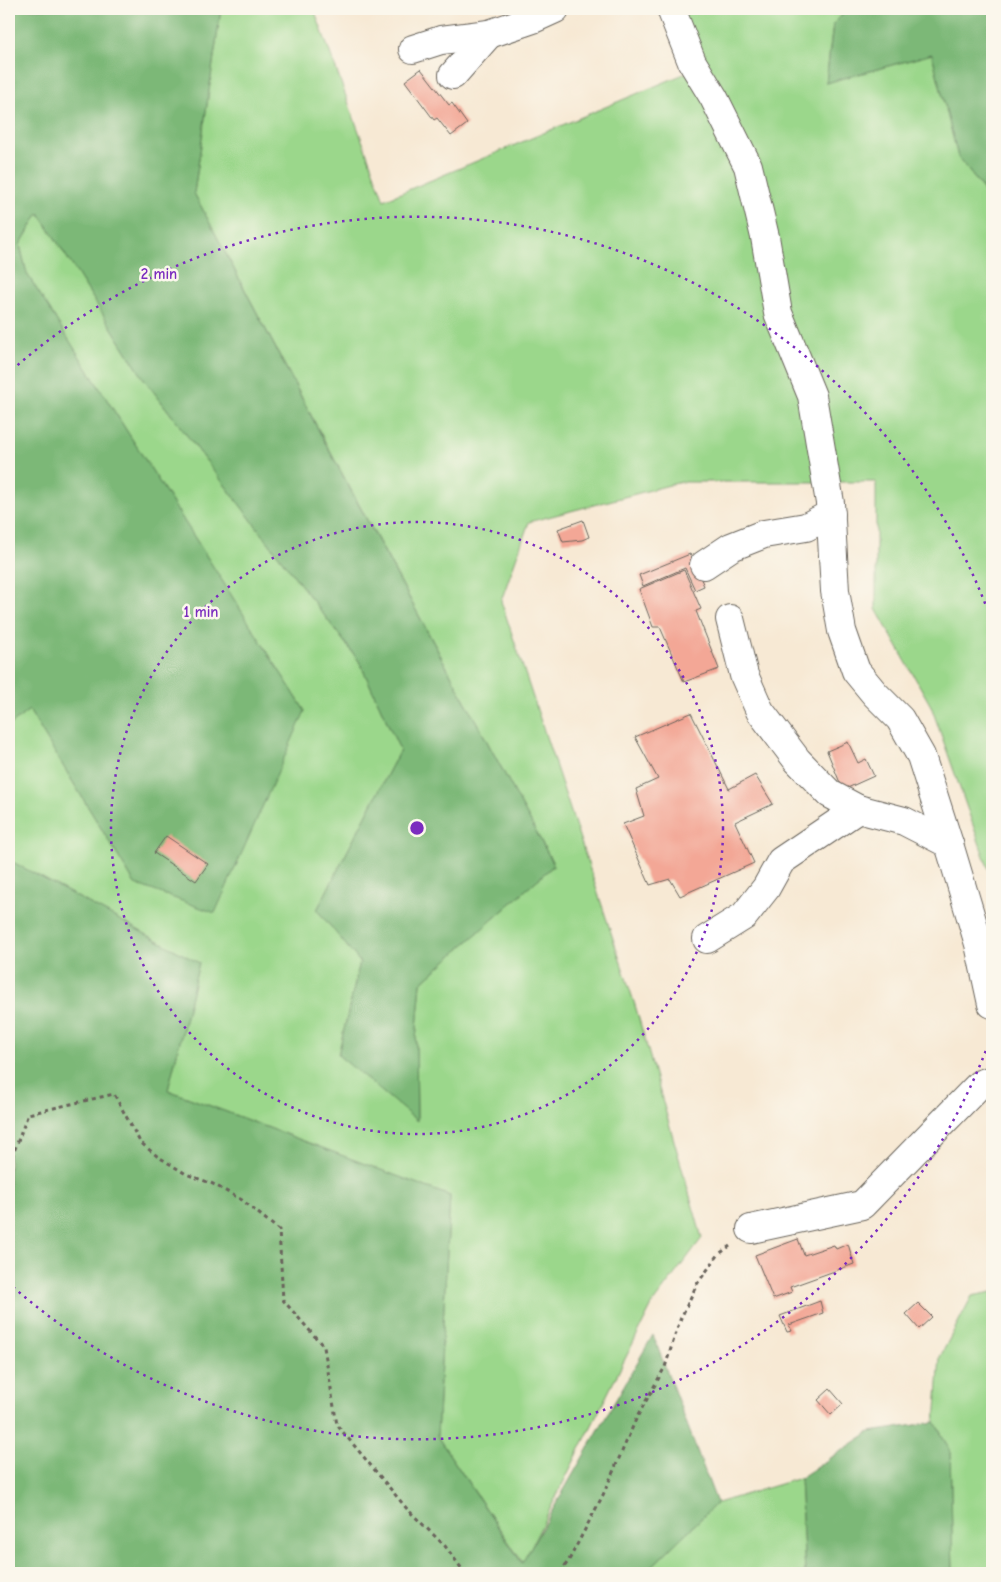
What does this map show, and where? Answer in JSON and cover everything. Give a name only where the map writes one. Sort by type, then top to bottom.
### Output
[{"type":"street","points":[[413,49],[441,40],[489,34],[533,19],[555,9]]},
{"type":"street","points":[[671,10],[692,62],[714,98],[748,166],[765,237],[778,313],[812,396],[830,503],[835,591],[842,632],[856,670],[875,694],[900,719],[921,756],[978,944],[992,1004]]},
{"type":"street","points":[[453,75],[489,34]]},
{"type":"street","points":[[704,565],[731,547],[764,534],[806,527],[831,514]]},
{"type":"street","points":[[730,619],[744,675],[760,711],[797,760],[830,794],[858,810],[904,820],[949,844]]},
{"type":"street","points":[[707,939],[744,916],[766,888],[781,861],[858,810]]},
{"type":"street","points":[[751,1229],[862,1205],[980,1084],[992,1080]]},
{"type":"path","points":[[9,1165],[28,1114],[114,1094],[140,1142],[157,1156],[186,1174],[213,1184],[242,1200],[279,1230],[283,1300],[324,1347],[337,1425],[408,1510],[445,1546],[464,1573]]},
{"type":"path","points":[[560,1573],[569,1560],[603,1495],[637,1417],[665,1367],[680,1320],[697,1284],[719,1254],[751,1229]]},
{"type":"green space","points":[[9,9],[221,9],[194,193],[330,452],[554,865],[421,983],[416,1040],[417,1121],[338,1055],[360,962],[317,910],[400,750],[359,661],[144,379],[39,213],[20,245],[27,274],[305,711],[215,913],[135,884],[29,710],[9,726]]},
{"type":"green space","points":[[221,9],[314,9],[384,200],[691,71],[664,9],[848,9],[833,24],[826,83],[932,54],[958,157],[992,201],[992,879],[931,706],[876,609],[876,482],[681,482],[529,522],[501,601],[635,1005],[702,1238],[653,1303],[523,1563],[437,1436],[450,1196],[168,1090],[199,963],[9,860],[9,726],[29,710],[135,884],[305,711],[27,274],[20,245],[39,213],[144,379],[359,661],[400,750],[317,910],[360,962],[338,1055],[417,1120],[416,1040],[421,983],[554,865],[330,451],[194,193]]},
{"type":"green space","points":[[848,9],[992,9],[992,201],[958,157],[932,54],[826,83],[833,24]]},
{"type":"green space","points":[[9,860],[199,963],[168,1090],[450,1196],[437,1436],[522,1563],[653,1335],[717,1503],[645,1573],[9,1573]]},
{"type":"green space","points":[[992,1292],[992,1573],[953,1573],[950,1451],[935,1422],[940,1357],[972,1296]]},
{"type":"green space","points":[[935,1422],[950,1451],[953,1573],[805,1573],[800,1478],[870,1432]]},
{"type":"green space","points":[[800,1478],[805,1573],[645,1573],[717,1503]]},
{"type":"building","points":[[421,69],[449,105],[452,103],[467,124],[451,136],[437,118],[434,120],[405,81]]},
{"type":"building","points":[[583,520],[589,537],[582,540],[563,542],[558,529]]},
{"type":"building","points":[[690,554],[704,586],[695,590],[685,568],[643,586],[639,575]]},
{"type":"building","points":[[684,570],[701,609],[696,611],[719,669],[684,682],[660,627],[653,627],[639,589]]},
{"type":"building","points":[[691,713],[729,789],[755,775],[773,804],[735,822],[754,863],[680,896],[670,879],[650,885],[623,824],[644,816],[636,789],[658,779],[635,737]]},
{"type":"building","points":[[848,742],[858,763],[866,759],[874,776],[843,790],[827,751]]},
{"type":"building","points":[[166,836],[208,864],[196,881],[154,853]]},
{"type":"building","points":[[798,1239],[804,1255],[834,1245],[836,1249],[848,1244],[854,1264],[790,1287],[792,1292],[773,1299],[755,1255]]},
{"type":"building","points":[[820,1301],[823,1313],[789,1325],[792,1331],[787,1332],[780,1316]]},
{"type":"building","points":[[918,1303],[932,1317],[919,1329],[906,1314]]},
{"type":"building","points":[[830,1389],[843,1404],[831,1415],[818,1400]]}]
